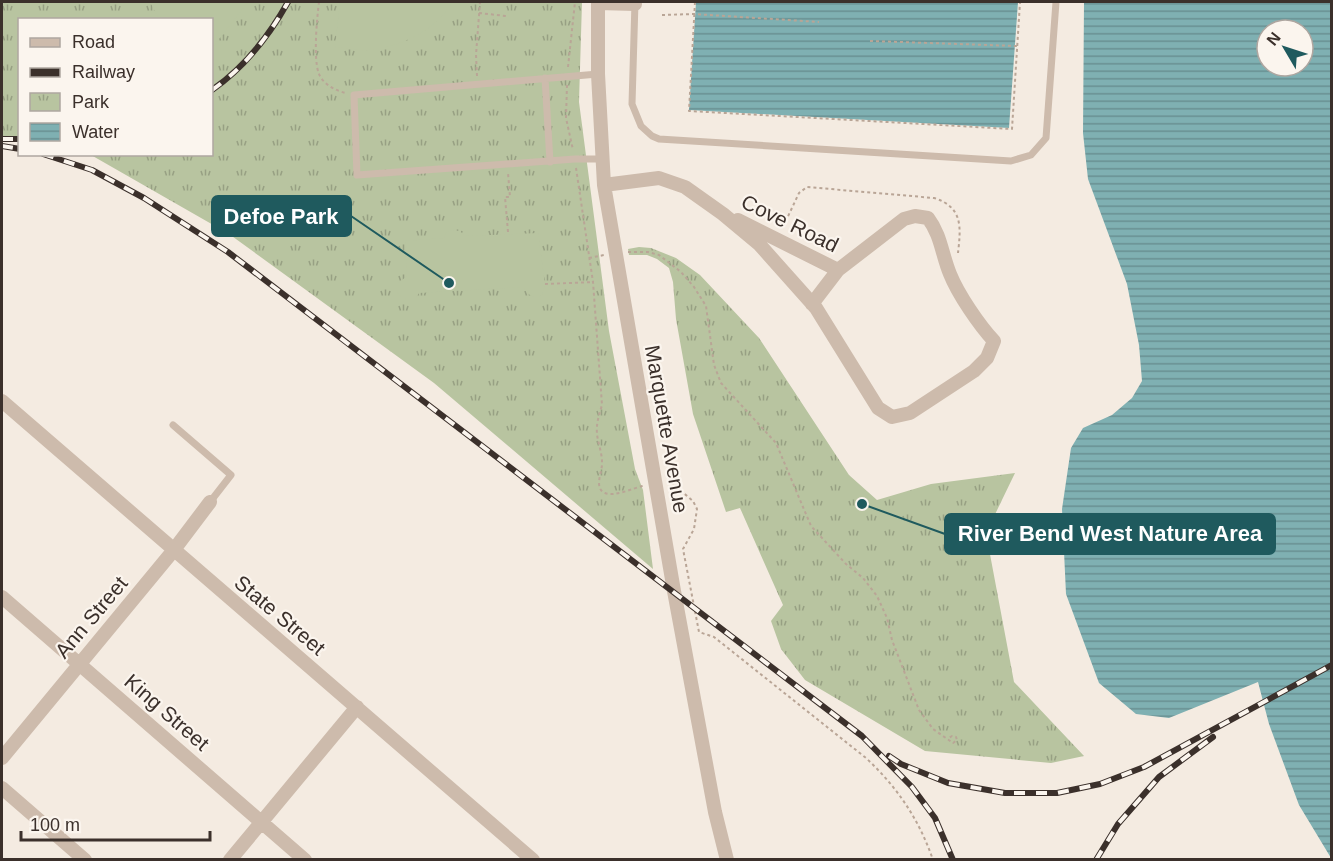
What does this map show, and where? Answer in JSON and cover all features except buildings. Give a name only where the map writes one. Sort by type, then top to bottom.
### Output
[{"type":"street","points":[[598,2],[635,3]]},
{"type":"street","name":"Marquette Avenue","points":[[598,2],[598,74],[604,186],[654,483],[713,801],[727,860]]},
{"type":"street","name":"Cove Road","points":[[604,186],[658,178],[685,187],[723,214],[759,244],[812,304],[878,408],[892,417],[910,413],[974,370],[987,358],[994,341],[983,329],[950,275],[937,230],[928,218],[915,216],[904,219],[838,270],[812,304]]},
{"type":"street","name":"Cove Road","points":[[723,214],[777,238],[838,270]]},
{"type":"street","name":"State Street","points":[[2,400],[173,551],[533,860]]},
{"type":"street","name":"Ann Street","points":[[2,758],[173,551],[210,502]]},
{"type":"street","name":"King Street","points":[[2,597],[304,860]]},
{"type":"street","points":[[230,860],[357,707]]},
{"type":"street","points":[[2,788],[85,860]]},
{"type":"lane","points":[[635,3],[632,104],[640,126],[659,139],[1011,161],[1031,155],[1046,138],[1056,2]]},
{"type":"lane","points":[[598,74],[354,95],[357,175],[601,159]]},
{"type":"lane","points":[[545,78],[550,162]]},
{"type":"lane","points":[[173,425],[231,475],[210,502]]},
{"type":"path","points":[[319,2],[316,47],[319,75],[331,87],[354,95]]},
{"type":"path","points":[[478,84],[476,55],[480,2]]},
{"type":"path","points":[[575,2],[567,75],[566,118],[575,159],[593,282],[602,405],[597,433],[603,461],[598,482],[600,489],[605,493],[613,493],[671,478],[674,485],[693,501],[697,509],[697,520],[683,549],[699,632],[714,637],[866,758],[886,777],[913,813],[933,860]]},
{"type":"path","points":[[695,2],[689,111],[1012,129],[1020,2]]},
{"type":"path","points":[[479,13],[506,16]]},
{"type":"path","points":[[662,15],[694,14],[819,22]]},
{"type":"path","points":[[870,41],[1017,46]]},
{"type":"path","points":[[508,165],[510,197],[506,197],[508,232]]},
{"type":"path","points":[[777,238],[799,193],[807,187],[934,198],[946,202],[959,219],[960,234],[957,256],[950,275]]},
{"type":"path","points":[[589,258],[648,252],[659,255],[681,272],[694,287],[706,306],[714,365],[721,383],[776,443],[811,526],[846,564],[863,578],[877,596],[919,710],[933,729],[949,738]]},
{"type":"path","points":[[545,284],[593,282]]},
{"type":"green space","points":[[2,2],[582,2],[579,102],[609,331],[635,469],[643,490],[653,569],[434,383],[229,234],[93,156],[213,156],[213,18],[18,18],[18,138],[2,136]]},
{"type":"green space","points":[[150,2],[248,2],[213,47],[213,18],[158,18]]},
{"type":"green space","points":[[340,2],[452,2],[437,21],[416,36],[380,48],[355,50],[335,47]]},
{"type":"green space","points":[[452,230],[460,231],[465,236],[538,233],[545,284],[542,295],[536,297],[531,295],[523,287],[419,293],[416,298],[408,300],[401,297],[397,292],[397,284],[407,276],[405,241],[444,238],[446,233]]},
{"type":"green space","points":[[651,248],[676,258],[700,275],[759,338],[849,475],[877,500],[931,484],[1015,473],[986,533],[1014,682],[1084,756],[1051,763],[925,751],[805,680],[781,649],[771,621],[783,605],[740,508],[726,512],[693,414],[669,268],[647,255],[629,255],[628,249]]},
{"type":"water","points":[[696,2],[1018,2],[1009,128],[689,110]]},
{"type":"water","points":[[1084,2],[1331,2],[1331,858],[1299,805],[1269,724],[1258,682],[1169,718],[1136,714],[1099,683],[1066,594],[1062,509],[1071,448],[1083,428],[1112,415],[1132,398],[1142,381],[1139,345],[1127,284],[1088,179],[1083,133]]},
{"type":"railway","points":[[213,89],[246,61],[273,27],[288,2]]},
{"type":"railway","points":[[2,139],[18,139]]},
{"type":"railway","points":[[2,146],[18,149]]},
{"type":"railway","points":[[49,156],[92,170],[144,198],[228,252],[862,736],[912,787],[935,818],[953,860]]},
{"type":"railway","points":[[889,756],[901,764],[948,783],[1005,793],[1057,793],[1100,784],[1144,767],[1332,665]]},
{"type":"railway","points":[[1096,860],[1118,824],[1159,777],[1213,737]]},
{"type":"place","name":"Defoe Park","points":[[449,283]]},
{"type":"place","name":"River Bend West Nature Area","points":[[862,504]]}]
